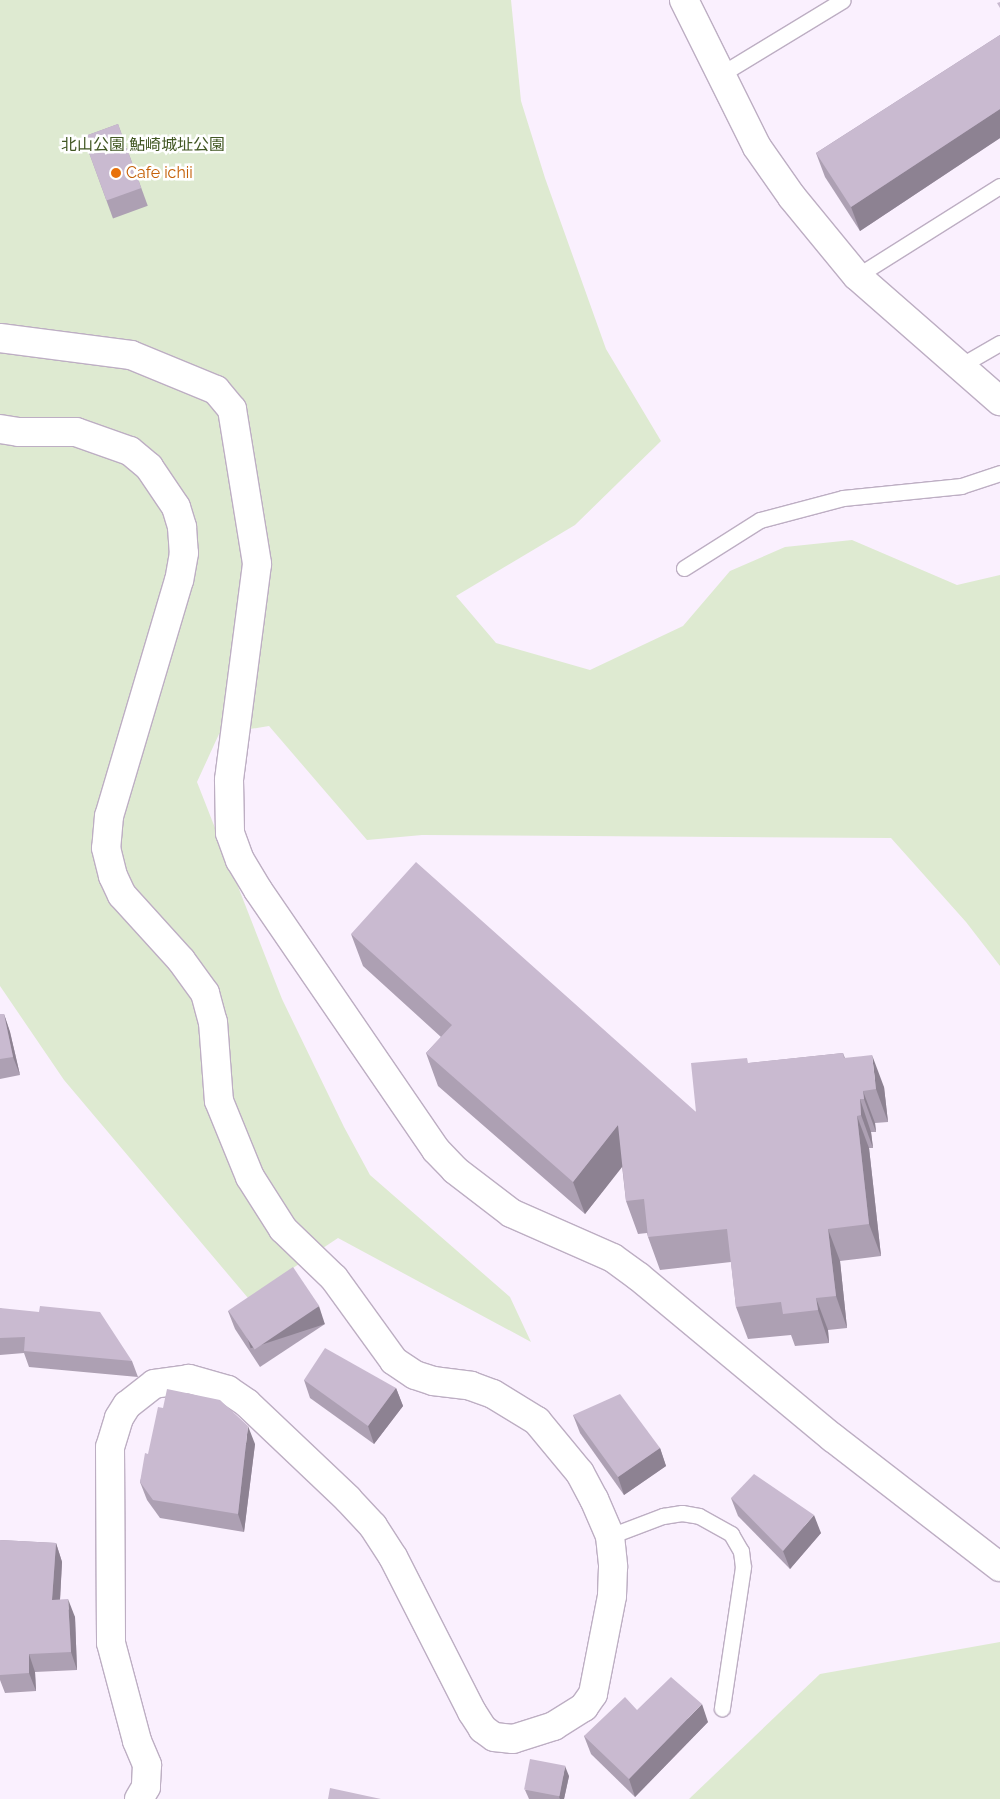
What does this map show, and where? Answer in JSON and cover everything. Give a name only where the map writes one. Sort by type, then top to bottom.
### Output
[{"type":"street","points":[[684,0],[722,73],[757,147],[792,197],[857,276],[1000,401]]},
{"type":"street","points":[[0,338],[131,355],[216,390],[232,409],[257,564],[229,780],[230,832],[240,860],[258,890],[436,1150],[462,1176],[511,1213],[612,1258],[639,1277],[833,1438],[1000,1567]]},
{"type":"street","points":[[0,429],[19,432],[76,432],[130,451],[148,467],[176,507],[182,527],[184,553],[179,580],[109,816],[106,848],[113,876],[122,895],[181,960],[205,993],[213,1022],[218,1101],[253,1184],[283,1230],[334,1278],[394,1361],[415,1375],[433,1381],[470,1386],[494,1394],[537,1421],[580,1473],[610,1536],[612,1596],[593,1694],[584,1707],[554,1726],[513,1739],[494,1737],[483,1729],[472,1712],[393,1556],[373,1526],[348,1499],[247,1403],[228,1390],[189,1379],[154,1384],[127,1405],[119,1418],[110,1447],[111,1643],[137,1741],[147,1765],[146,1787],[139,1799]]},
{"type":"lane","points":[[722,73],[844,0]]},
{"type":"lane","points":[[857,276],[1000,186]]},
{"type":"lane","points":[[960,366],[1000,342]]},
{"type":"lane","points":[[684,568],[760,520],[843,498],[961,486],[1000,473]]},
{"type":"lane","points":[[610,1536],[663,1516],[682,1513],[699,1516],[731,1534],[740,1551],[743,1567],[722,1708]]},
{"type":"green space","name":"北山公園 鮎崎城址公園","points":[[0,0],[511,0],[521,101],[545,178],[606,349],[661,441],[575,525],[456,596],[496,643],[590,670],[683,626],[730,571],[785,547],[852,540],[957,585],[1000,575],[1000,966],[966,922],[891,838],[422,835],[367,840],[269,726],[219,734],[197,782],[282,999],[344,1127],[370,1175],[510,1297],[531,1342],[338,1238],[248,1298],[64,1080],[0,986]]},
{"type":"green space","points":[[1000,1642],[1000,1799],[689,1799],[820,1674]]},
{"type":"building","points":[[1000,35],[1000,109],[851,207],[816,153]]},
{"type":"building","points":[[118,124],[141,188],[106,201],[83,137]]},
{"type":"building","points":[[416,862],[696,1112],[691,1063],[747,1058],[748,1063],[843,1053],[844,1058],[872,1055],[876,1089],[863,1091],[864,1099],[860,1099],[861,1115],[857,1116],[869,1224],[828,1229],[836,1296],[816,1298],[818,1310],[783,1314],[781,1302],[736,1307],[727,1229],[648,1237],[644,1199],[626,1201],[618,1125],[573,1182],[426,1053],[452,1025],[351,934]]},
{"type":"building","points":[[0,1014],[4,1014],[13,1057],[0,1059]]},
{"type":"building","points":[[293,1267],[319,1306],[255,1350],[228,1311]]},
{"type":"building","points":[[40,1306],[100,1312],[132,1361],[24,1351],[25,1337],[0,1338],[0,1308],[39,1312]]},
{"type":"building","points":[[325,1348],[396,1388],[368,1426],[304,1380]]},
{"type":"building","points":[[167,1389],[220,1400],[248,1426],[238,1514],[153,1500],[140,1482],[145,1453],[148,1454],[158,1407],[163,1408]]},
{"type":"building","points":[[620,1394],[660,1448],[618,1477],[573,1415]]},
{"type":"building","points":[[754,1474],[814,1515],[783,1551],[731,1498]]},
{"type":"building","points":[[0,1540],[56,1543],[52,1600],[68,1599],[71,1652],[29,1654],[29,1673],[0,1675]]},
{"type":"building","points":[[671,1677],[702,1704],[629,1779],[584,1736],[625,1697],[637,1710]]},
{"type":"building","points":[[530,1759],[565,1766],[559,1796],[524,1789]]},
{"type":"building","points":[[330,1788],[381,1799],[328,1799]]},
{"type":"place","name":"Cafe ichii","points":[[116,173]]}]
